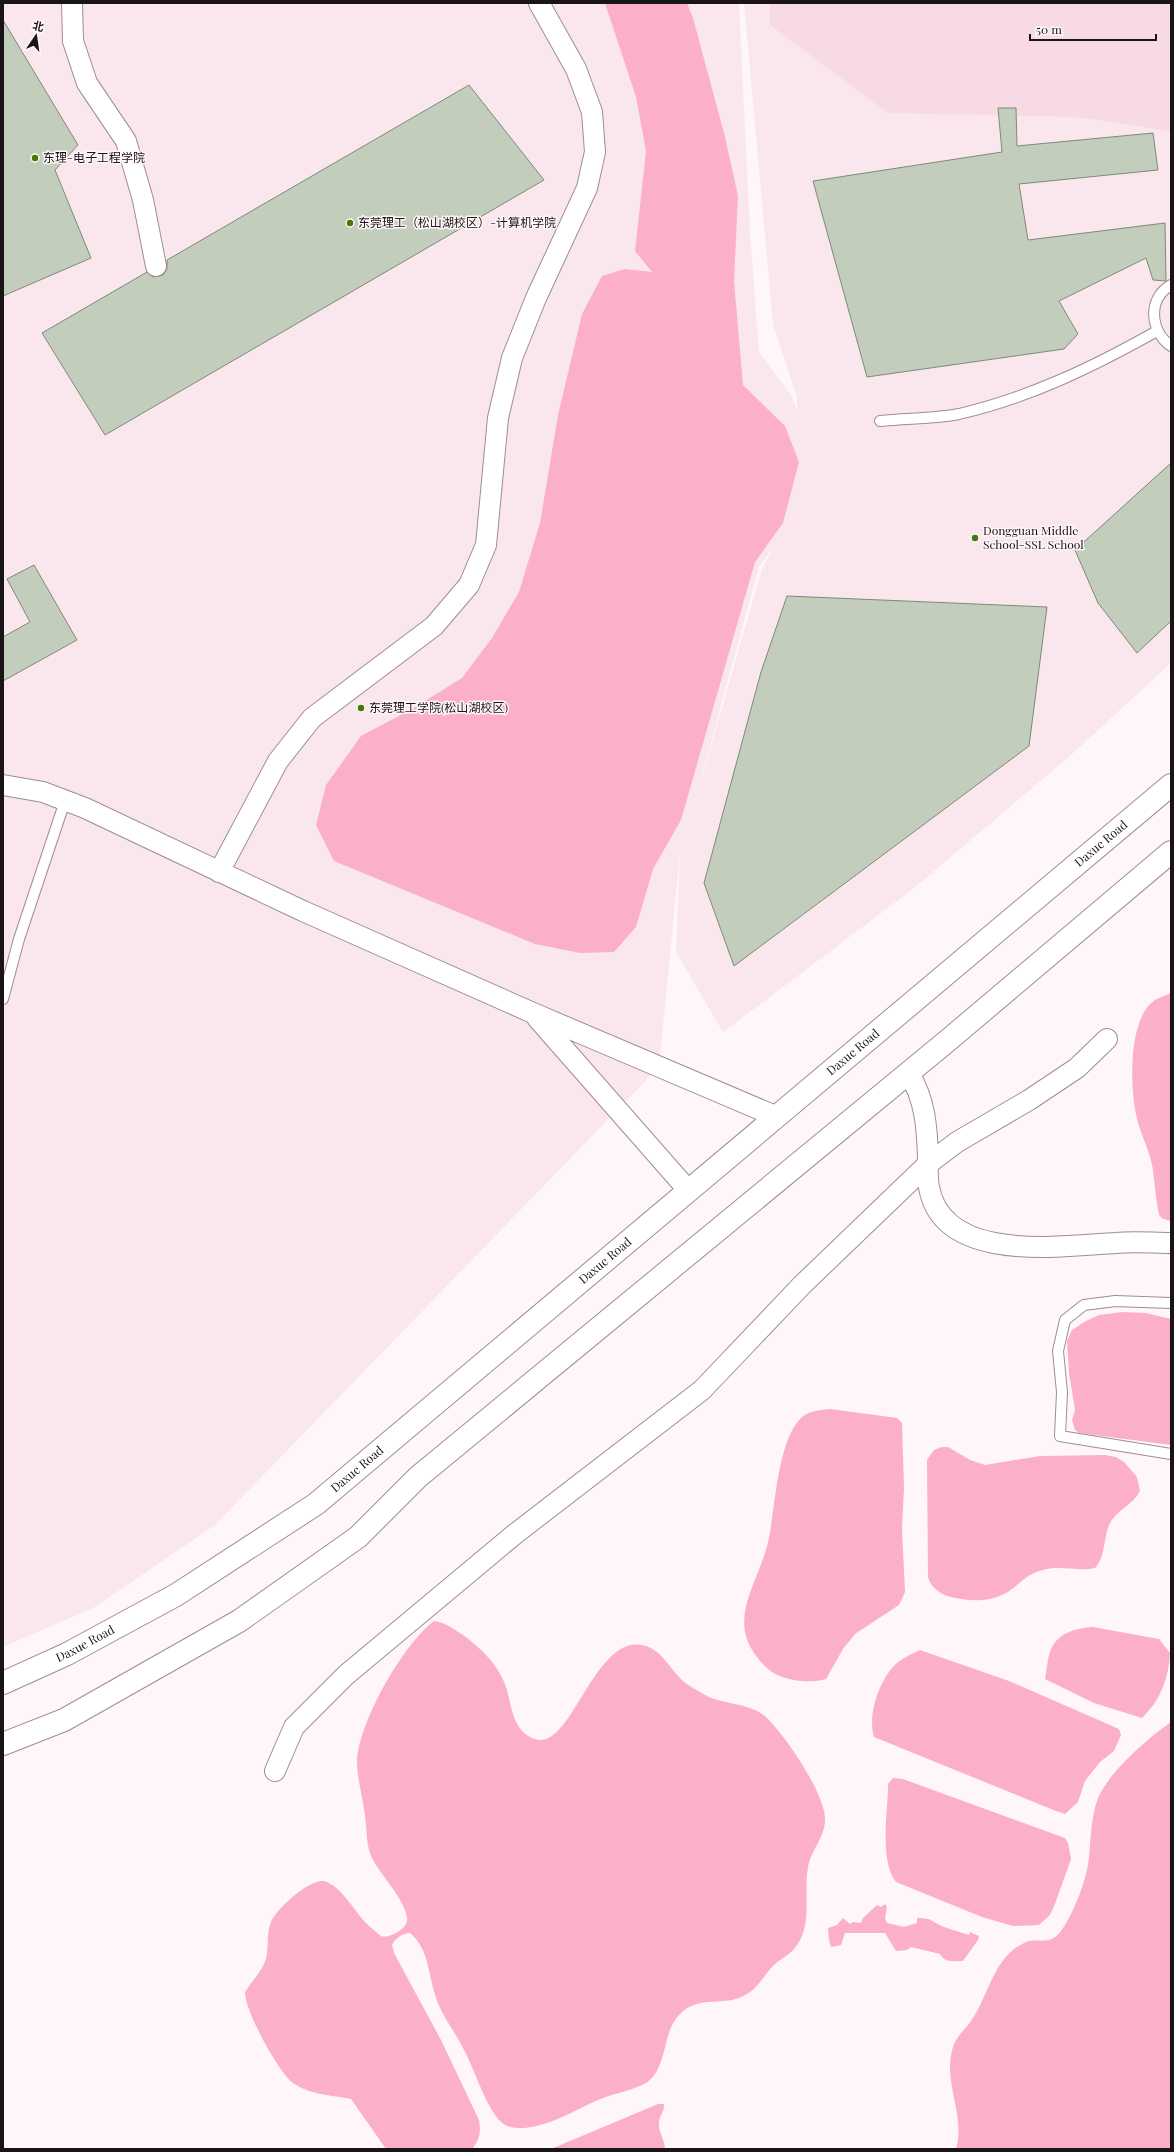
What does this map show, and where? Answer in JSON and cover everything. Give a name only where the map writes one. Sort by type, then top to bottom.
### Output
[{"type":"main road","name":"Daxue Road","points":[[3,1683],[67,1654],[176,1595],[316,1504],[775,1116],[1171,785]]},
{"type":"main road","points":[[3,1744],[64,1720],[239,1621],[358,1537],[418,1477],[909,1073],[1171,852]]},
{"type":"street","points":[[72,3],[73,41],[88,83],[126,141],[143,200],[156,266]]},
{"type":"street","points":[[219,872],[278,761],[312,718],[434,626],[469,585],[486,545],[498,418],[512,358],[536,298],[587,188],[595,152],[592,112],[576,69],[539,3]]},
{"type":"street","points":[[3,784],[44,792],[65,801],[533,1013],[775,1116]]},
{"type":"street","points":[[533,1013],[688,1190]]},
{"type":"street","points":[[275,1771],[294,1727],[346,1675],[509,1539],[702,1390],[802,1285],[928,1164],[958,1142],[1029,1100],[1077,1068],[1107,1039]]},
{"type":"street","points":[[909,1073],[921,1098],[926,1114],[928,1186],[933,1203],[941,1217],[968,1235],[986,1241],[1014,1246],[1047,1248],[1118,1242],[1171,1243]]},
{"type":"lane","points":[[1171,285],[1160,294],[1155,306],[1154,318],[1157,331],[1164,341],[1171,346]]},
{"type":"lane","points":[[880,421],[958,414],[1003,401],[1050,385],[1157,331]]},
{"type":"lane","points":[[3,999],[19,939],[65,801]]},
{"type":"lane","points":[[1171,1303],[1115,1301],[1084,1305],[1065,1320],[1058,1351],[1062,1392],[1060,1436],[1171,1454]]},
{"type":"shaded area","name":"东莞理工学院(松山湖校区)","points":[[3,3],[739,3],[750,233],[759,352],[792,397],[797,411],[797,398],[773,324],[744,3],[1171,3],[1171,663],[1071,755],[913,889],[723,1032],[676,952],[680,853],[659,1067],[215,1525],[95,1607],[3,1647]],"holes":[[[774,546],[762,569],[693,808],[759,567]]]},
{"type":"shaded area","points":[[605,3],[687,3],[693,18],[725,137],[738,196],[734,281],[743,385],[785,426],[799,462],[783,523],[755,562],[681,820],[653,869],[636,927],[614,952],[580,953],[535,944],[334,861],[316,825],[326,785],[361,736],[412,709],[462,678],[492,638],[519,592],[540,523],[558,415],[582,314],[602,276],[625,269],[652,272],[635,251],[646,151],[636,97]]},
{"type":"shaded area","points":[[770,3],[1171,3],[1171,131],[1077,117],[888,113],[770,25]]},
{"type":"shaded area","points":[[1171,993],[1171,1221],[1162,1218],[1159,1213],[1151,1159],[1137,1119],[1132,1076],[1134,1043],[1143,1014],[1152,1002]]},
{"type":"shaded area","points":[[1122,1312],[1146,1313],[1171,1319],[1171,1445],[1079,1433],[1075,1430],[1072,1420],[1075,1410],[1069,1373],[1067,1341],[1072,1330],[1086,1321],[1099,1315]]},
{"type":"shaded area","points":[[830,1409],[897,1418],[902,1423],[904,1488],[902,1529],[905,1592],[899,1605],[855,1634],[843,1649],[826,1679],[803,1681],[788,1679],[768,1669],[754,1652],[746,1636],[744,1621],[746,1605],[769,1538],[782,1457],[787,1442],[793,1428],[801,1418],[814,1411]]},
{"type":"shaded area","points":[[942,1447],[948,1447],[970,1460],[985,1465],[1040,1456],[1105,1455],[1116,1457],[1124,1462],[1137,1477],[1140,1491],[1133,1500],[1113,1518],[1110,1523],[1106,1534],[1103,1553],[1095,1568],[1049,1569],[1031,1574],[1009,1591],[997,1597],[983,1600],[954,1598],[938,1591],[928,1577],[927,1460],[934,1450]]},
{"type":"shaded area","points":[[434,1621],[446,1624],[456,1630],[476,1645],[493,1663],[505,1684],[517,1723],[521,1730],[535,1739],[548,1738],[561,1728],[598,1671],[612,1655],[628,1646],[646,1646],[651,1648],[664,1659],[681,1679],[694,1689],[716,1700],[751,1708],[766,1717],[774,1725],[793,1750],[811,1779],[823,1807],[825,1825],[808,1867],[806,1920],[800,1940],[794,1949],[774,1965],[758,1984],[747,1994],[730,2000],[696,2004],[687,2008],[680,2014],[675,2020],[668,2035],[659,2067],[650,2080],[646,2083],[636,2088],[603,2098],[545,2124],[527,2128],[513,2128],[500,2121],[490,2108],[468,2058],[439,2005],[433,1990],[428,1964],[421,1947],[410,1933],[400,1936],[392,1945],[394,1953],[441,2040],[479,2120],[480,2132],[477,2142],[472,2149],[386,2149],[351,2099],[306,2090],[293,2083],[287,2077],[279,2067],[263,2040],[250,2012],[245,1992],[266,1959],[269,1931],[274,1916],[296,1894],[313,1883],[321,1881],[327,1882],[339,1890],[362,1919],[381,1936],[389,1936],[398,1932],[407,1922],[402,1903],[376,1865],[370,1853],[357,1765],[364,1729],[384,1687],[396,1666],[409,1648],[422,1632]]},
{"type":"shaded area","points":[[1093,1627],[1159,1639],[1170,1653],[1168,1671],[1159,1697],[1142,1718],[1094,1703],[1045,1679],[1049,1655],[1057,1640],[1074,1630]]},
{"type":"shaded area","points":[[920,1650],[1009,1681],[1119,1729],[1121,1735],[1114,1751],[1100,1762],[1085,1781],[1078,1802],[1065,1814],[874,1737],[872,1718],[874,1708],[886,1677],[898,1662]]},
{"type":"shaded area","points":[[1171,1722],[1171,2149],[956,2149],[958,2136],[957,2111],[950,2073],[950,2060],[954,2043],[973,2018],[1000,1965],[1007,1956],[1015,1948],[1026,1942],[1052,1939],[1057,1936],[1066,1924],[1071,1915],[1086,1875],[1093,1820],[1098,1798],[1103,1788],[1130,1756],[1151,1737]]},
{"type":"shaded area","points":[[893,1778],[903,1779],[1065,1838],[1068,1843],[1071,1859],[1050,1915],[1039,1925],[1013,1926],[982,1917],[896,1882],[891,1873],[886,1851],[888,1784]]},
{"type":"shaded area","points":[[885,1904],[887,1907],[885,1918],[887,1923],[904,1927],[917,1923],[917,1918],[927,1919],[944,1927],[969,1935],[970,1932],[979,1936],[978,1940],[963,1961],[947,1960],[940,1954],[911,1947],[907,1950],[896,1951],[885,1933],[845,1933],[841,1945],[831,1947],[828,1928],[837,1925],[843,1918],[850,1924],[853,1922],[861,1923],[863,1918],[877,1905],[881,1907]]},
{"type":"shaded area","points":[[658,2104],[664,2104],[664,2109],[659,2120],[659,2126],[665,2149],[551,2149]]},
{"type":"building","name":"东理-电子工程学院","points":[[3,20],[78,145],[55,170],[91,258],[3,296]]},
{"type":"building","name":"东莞理工（松山湖校区）-计算机学院","points":[[469,85],[544,180],[105,435],[42,333],[147,272],[153,277],[163,275],[167,269],[167,260]]},
{"type":"building","points":[[998,108],[1016,108],[1017,146],[1153,133],[1158,170],[1019,184],[1028,240],[1165,223],[1166,281],[1153,280],[1146,258],[1059,301],[1078,334],[1064,349],[867,377],[813,181],[1002,152]]},
{"type":"building","points":[[1171,463],[1171,621],[1137,653],[1098,603],[1075,550]]},
{"type":"building","points":[[34,565],[77,640],[3,681],[3,637],[30,622],[7,579]]},
{"type":"building","points":[[787,596],[1047,607],[1029,746],[734,966],[704,883],[761,672]]},
{"type":"place","name":"东理-电子工程学院","points":[[35,158]]},
{"type":"place","name":"东莞理工（松山湖校区）-计算机学院","points":[[350,223]]},
{"type":"place","name":"Dongguan Middle School-SSL School","points":[[975,538]]},
{"type":"place","name":"东莞理工学院(松山湖校区)","points":[[361,708]]}]
